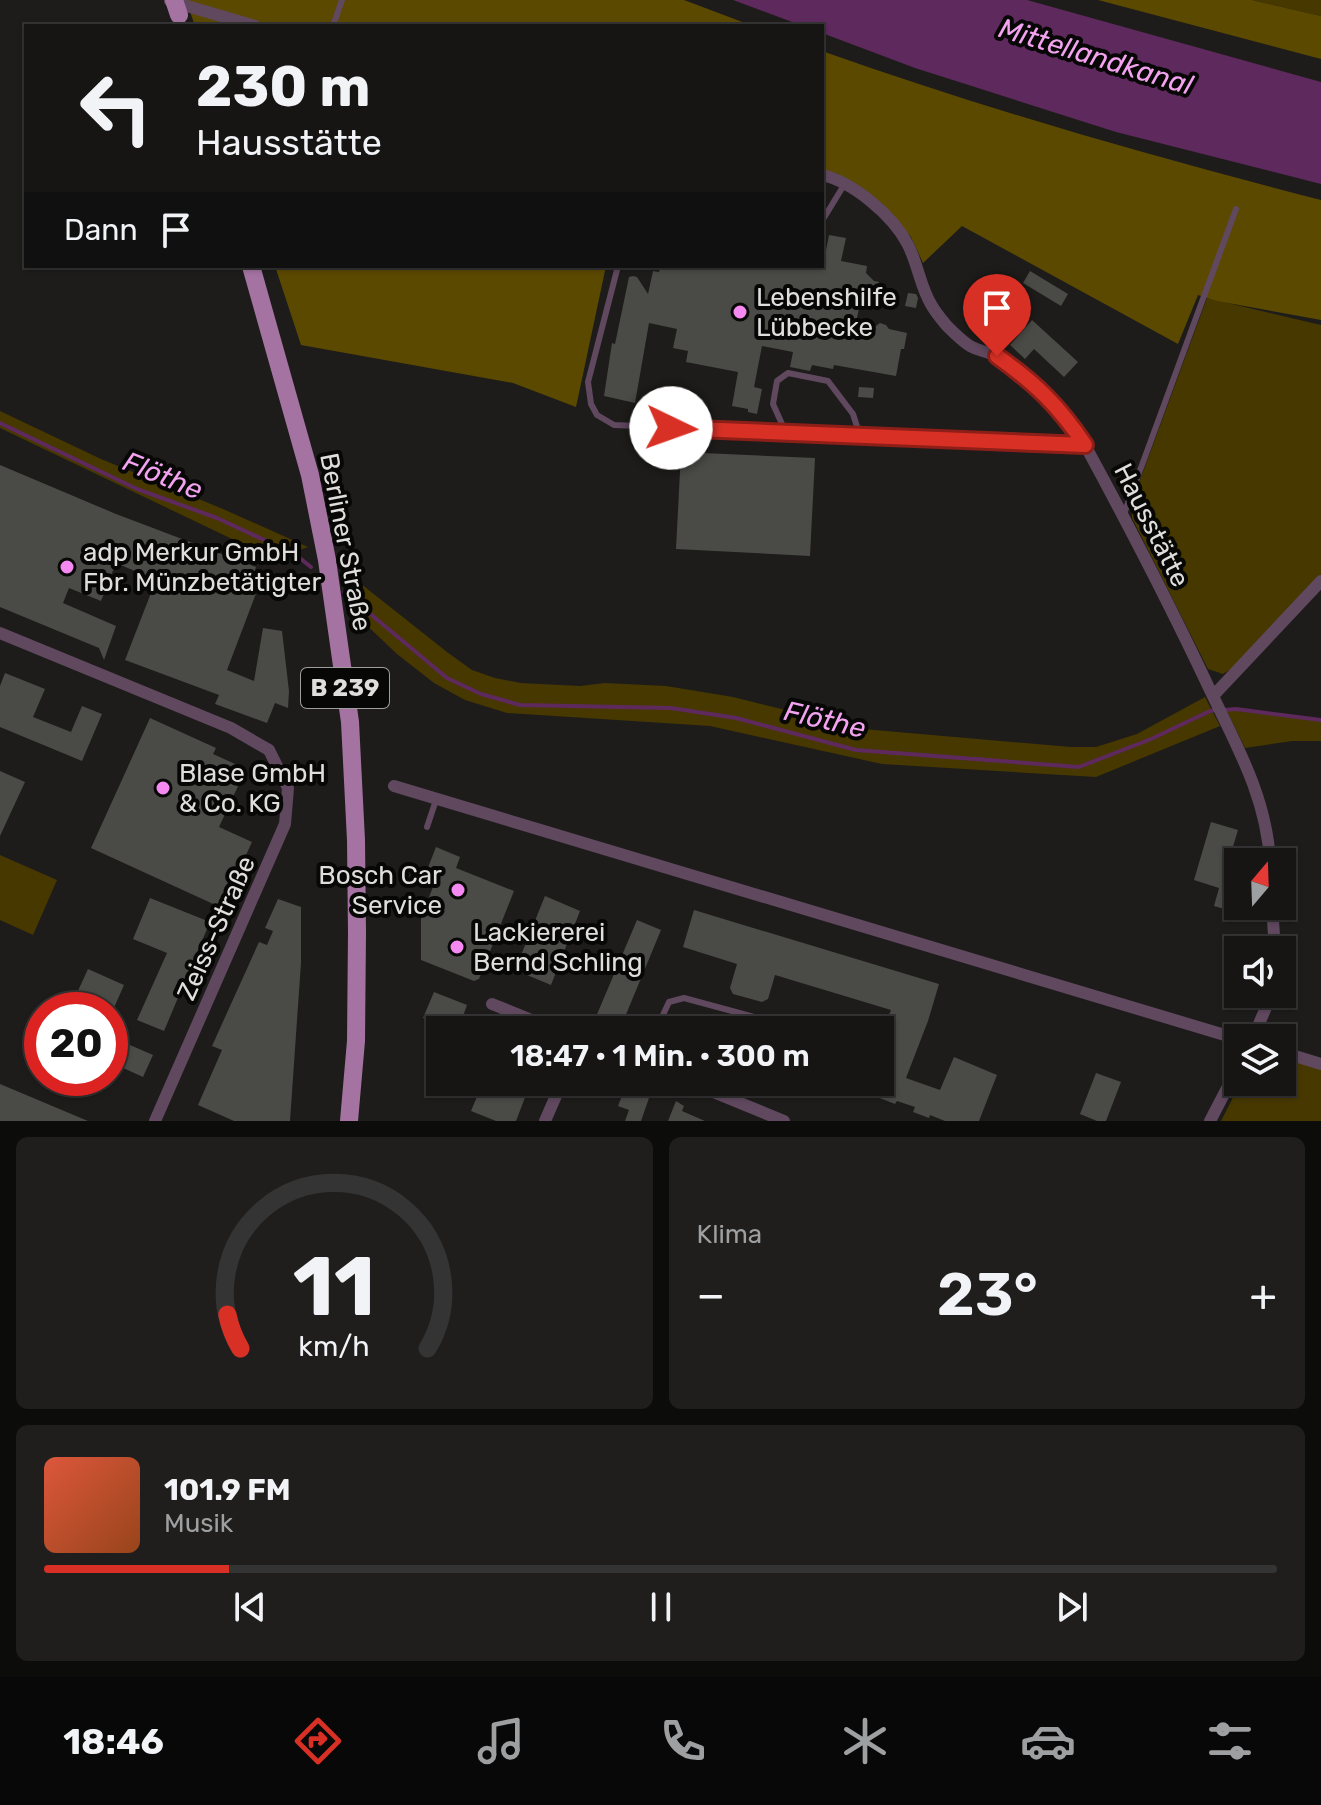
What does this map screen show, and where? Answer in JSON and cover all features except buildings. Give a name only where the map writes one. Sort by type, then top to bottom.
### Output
[{"type":"main road","name":"Berliner Straße","points":[[252,268],[310,475],[327,560],[350,722],[357,933],[356,1041],[349,1121]]},
{"type":"street","points":[[175,10],[245,24]]},
{"type":"street","name":"Hausstätte","points":[[824,175],[868,199],[907,242],[932,307],[949,328],[970,346],[997,356],[1024,376],[1066,417],[1085,445],[1254,781],[1269,848]]},
{"type":"street","points":[[1213,696],[1321,581]]},
{"type":"street","name":"Zeiss-Straße","points":[[0,633],[231,728],[269,750],[288,788],[285,824],[155,1121]]},
{"type":"street","points":[[394,786],[1224,1035]]},
{"type":"street","points":[[492,1004],[522,1016]]},
{"type":"street","points":[[1296,1056],[1321,1064]]},
{"type":"street","points":[[1210,1121],[1224,1094]]},
{"type":"street","points":[[545,1121],[556,1096]]},
{"type":"street","points":[[723,1096],[784,1121]]},
{"type":"lane","points":[[334,24],[342,0]]},
{"type":"lane","points":[[824,218],[844,185]]},
{"type":"lane","points":[[1123,516],[1236,209]]},
{"type":"lane","points":[[617,268],[588,382],[591,404],[597,415],[614,425],[1085,445]]},
{"type":"lane","points":[[786,433],[773,404],[777,381],[788,373],[828,381],[853,414],[860,436]]},
{"type":"lane","points":[[427,827],[436,799]]},
{"type":"lane","points":[[662,1016],[669,1002],[684,998],[750,1016]]},
{"type":"shaded area","points":[[186,0],[684,0],[748,24],[194,24]]},
{"type":"shaded area","points":[[1098,0],[1252,0],[1321,16],[1321,59]]},
{"type":"shaded area","points":[[1252,0],[1321,0],[1321,16]]},
{"type":"shaded area","points":[[824,52],[1070,131],[1321,200],[1321,320],[1198,295],[1178,344],[962,226],[923,263],[911,237],[880,204],[836,173],[824,182]]},
{"type":"shaded area","points":[[276,268],[606,268],[576,407],[513,383],[301,345]]},
{"type":"shaded area","points":[[1207,298],[1321,325],[1321,575],[1234,667],[1223,674],[1208,669],[1132,518],[1132,502]]},
{"type":"shaded area","points":[[0,411],[101,459],[308,547],[274,559],[0,428]]},
{"type":"shaded area","points":[[346,572],[472,670],[521,683],[666,686],[733,697],[863,729],[1071,747],[1096,747],[1137,734],[1205,697],[1220,726],[1096,777],[882,764],[710,726],[507,713],[465,700],[434,683],[397,654],[358,617]]},
{"type":"shaded area","points":[[1227,711],[1321,721],[1321,741],[1292,741],[1245,748]]},
{"type":"shaded area","points":[[0,855],[57,880],[33,935],[0,920]]},
{"type":"shaded area","points":[[1296,1060],[1321,1068],[1321,1121],[1221,1121],[1234,1096],[1296,1096]]},
{"type":"water","name":"Mittellandkanal","points":[[733,0],[1027,0],[1321,82],[1321,184],[1116,132],[915,68],[824,34],[824,24],[798,24]]},
{"type":"waterway","name":"Flöthe","points":[[0,423],[137,489],[217,518],[296,555],[311,567]]},
{"type":"waterway","name":"Flöthe","points":[[344,592],[447,678],[481,694],[520,705],[671,708],[736,718],[856,750],[1079,767],[1215,710]]},
{"type":"waterway","name":"Flöthe","points":[[1224,710],[1321,720]]},
{"type":"place","name":"Lebenshilfe Lübbecke","points":[[740,312]]},
{"type":"place","name":"adp Merkur GmbH Fbr. Münzbetätigter","points":[[67,567]]},
{"type":"place","name":"Blase GmbH & Co. KG","points":[[163,788]]},
{"type":"place","name":"Bosch Car Service","points":[[458,890]]},
{"type":"place","name":"Lackiererei Bernd Schling","points":[[457,947]]},
{"type":"route","points":[[671,428],[1085,445],[1047,396],[997,356]]}]
